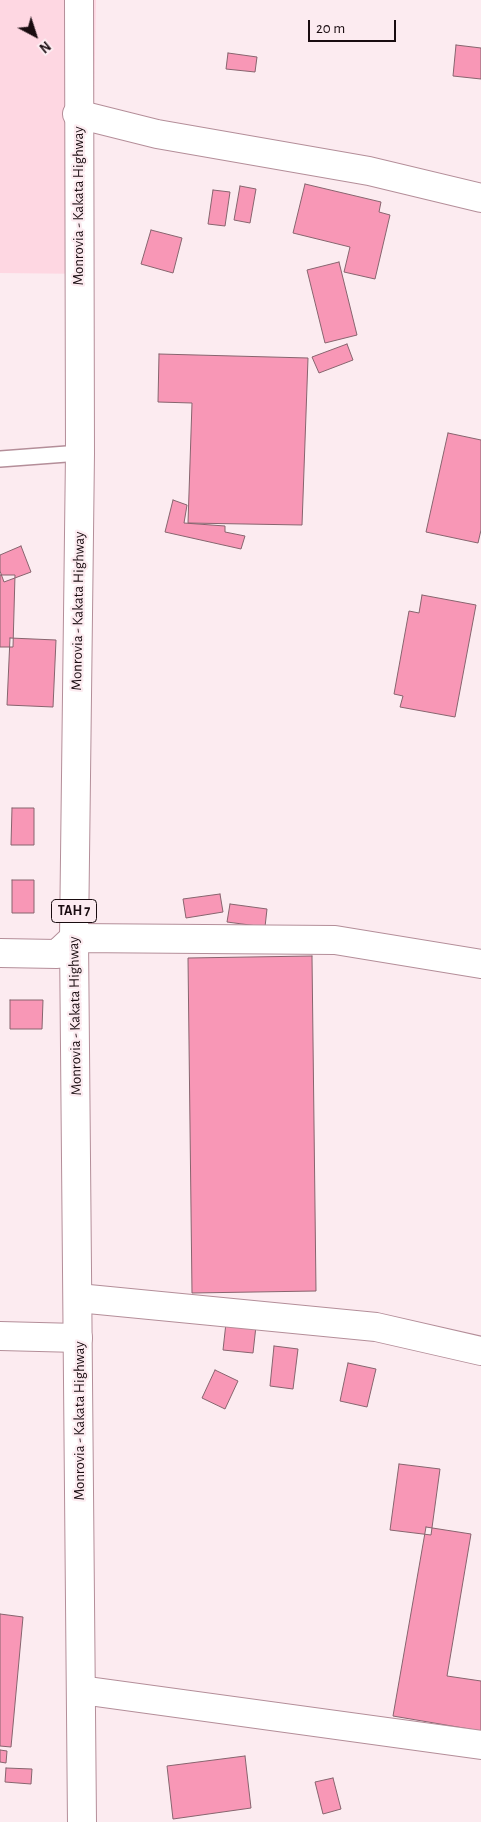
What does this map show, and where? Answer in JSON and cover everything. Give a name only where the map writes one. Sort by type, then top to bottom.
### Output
[{"type":"main road","name":"Monrovia - Kakata Highway","points":[[79,0],[77,114],[80,453],[74,938],[82,1822]]},
{"type":"main road","points":[[77,114],[157,134],[369,171],[479,204]]},
{"type":"main road","points":[[0,953],[57,954],[74,938],[335,940],[481,964]]},
{"type":"main road","points":[[78,1298],[376,1327],[481,1351]]},
{"type":"main road","points":[[0,1336],[78,1338]]},
{"type":"main road","points":[[81,1690],[481,1745]]},
{"type":"lane","points":[[0,459],[80,453]]},
{"type":"shaded area","points":[[0,0],[96,0],[91,274],[0,273]]},
{"type":"building","points":[[456,45],[481,48],[481,79],[453,76]]},
{"type":"building","points":[[228,53],[257,57],[255,72],[226,69]]},
{"type":"building","points":[[305,184],[381,202],[379,212],[390,215],[375,279],[344,272],[350,247],[293,233]]},
{"type":"building","points":[[240,186],[256,189],[250,223],[234,220]]},
{"type":"building","points":[[213,190],[230,192],[225,226],[208,224]]},
{"type":"building","points":[[151,230],[182,238],[173,273],[141,264]]},
{"type":"building","points":[[339,262],[357,335],[325,343],[307,270]]},
{"type":"building","points":[[347,344],[353,360],[319,373],[312,357]]},
{"type":"building","points":[[159,354],[308,358],[302,525],[188,523],[192,403],[158,402]]},
{"type":"building","points":[[448,433],[481,440],[481,530],[478,543],[426,532]]},
{"type":"building","points":[[173,500],[187,505],[184,523],[225,526],[225,532],[245,536],[241,549],[165,532]]},
{"type":"building","points":[[21,546],[31,572],[4,582],[0,571],[0,555]]},
{"type":"building","points":[[0,575],[15,575],[13,647],[0,647]]},
{"type":"building","points":[[422,595],[476,605],[455,717],[400,707],[403,696],[394,694],[409,611],[419,613]]},
{"type":"building","points":[[10,638],[56,640],[53,707],[7,705]]},
{"type":"building","points":[[12,808],[34,808],[34,845],[11,845]]},
{"type":"building","points":[[12,880],[34,880],[34,913],[12,913]]},
{"type":"building","points":[[220,894],[223,912],[186,918],[183,899]]},
{"type":"building","points":[[230,904],[267,909],[265,927],[227,922]]},
{"type":"building","points":[[312,956],[316,1291],[192,1293],[188,958]]},
{"type":"building","points":[[10,1000],[43,1000],[42,1029],[10,1029]]},
{"type":"building","points":[[226,1323],[256,1326],[253,1353],[223,1350]]},
{"type":"building","points":[[274,1346],[298,1349],[293,1389],[270,1386]]},
{"type":"building","points":[[348,1363],[376,1369],[367,1407],[340,1401]]},
{"type":"building","points":[[215,1370],[238,1381],[225,1409],[202,1398]]},
{"type":"building","points":[[399,1464],[440,1469],[431,1535],[390,1530]]},
{"type":"building","points":[[426,1527],[471,1534],[447,1676],[481,1681],[481,1731],[393,1716]]},
{"type":"building","points":[[0,1614],[23,1617],[11,1747],[0,1746]]},
{"type":"building","points":[[0,1750],[7,1751],[6,1763],[0,1762]]},
{"type":"building","points":[[245,1756],[251,1808],[173,1819],[167,1766]]},
{"type":"building","points":[[6,1768],[32,1769],[31,1784],[5,1782]]},
{"type":"building","points":[[333,1778],[341,1809],[323,1814],[315,1782]]}]
